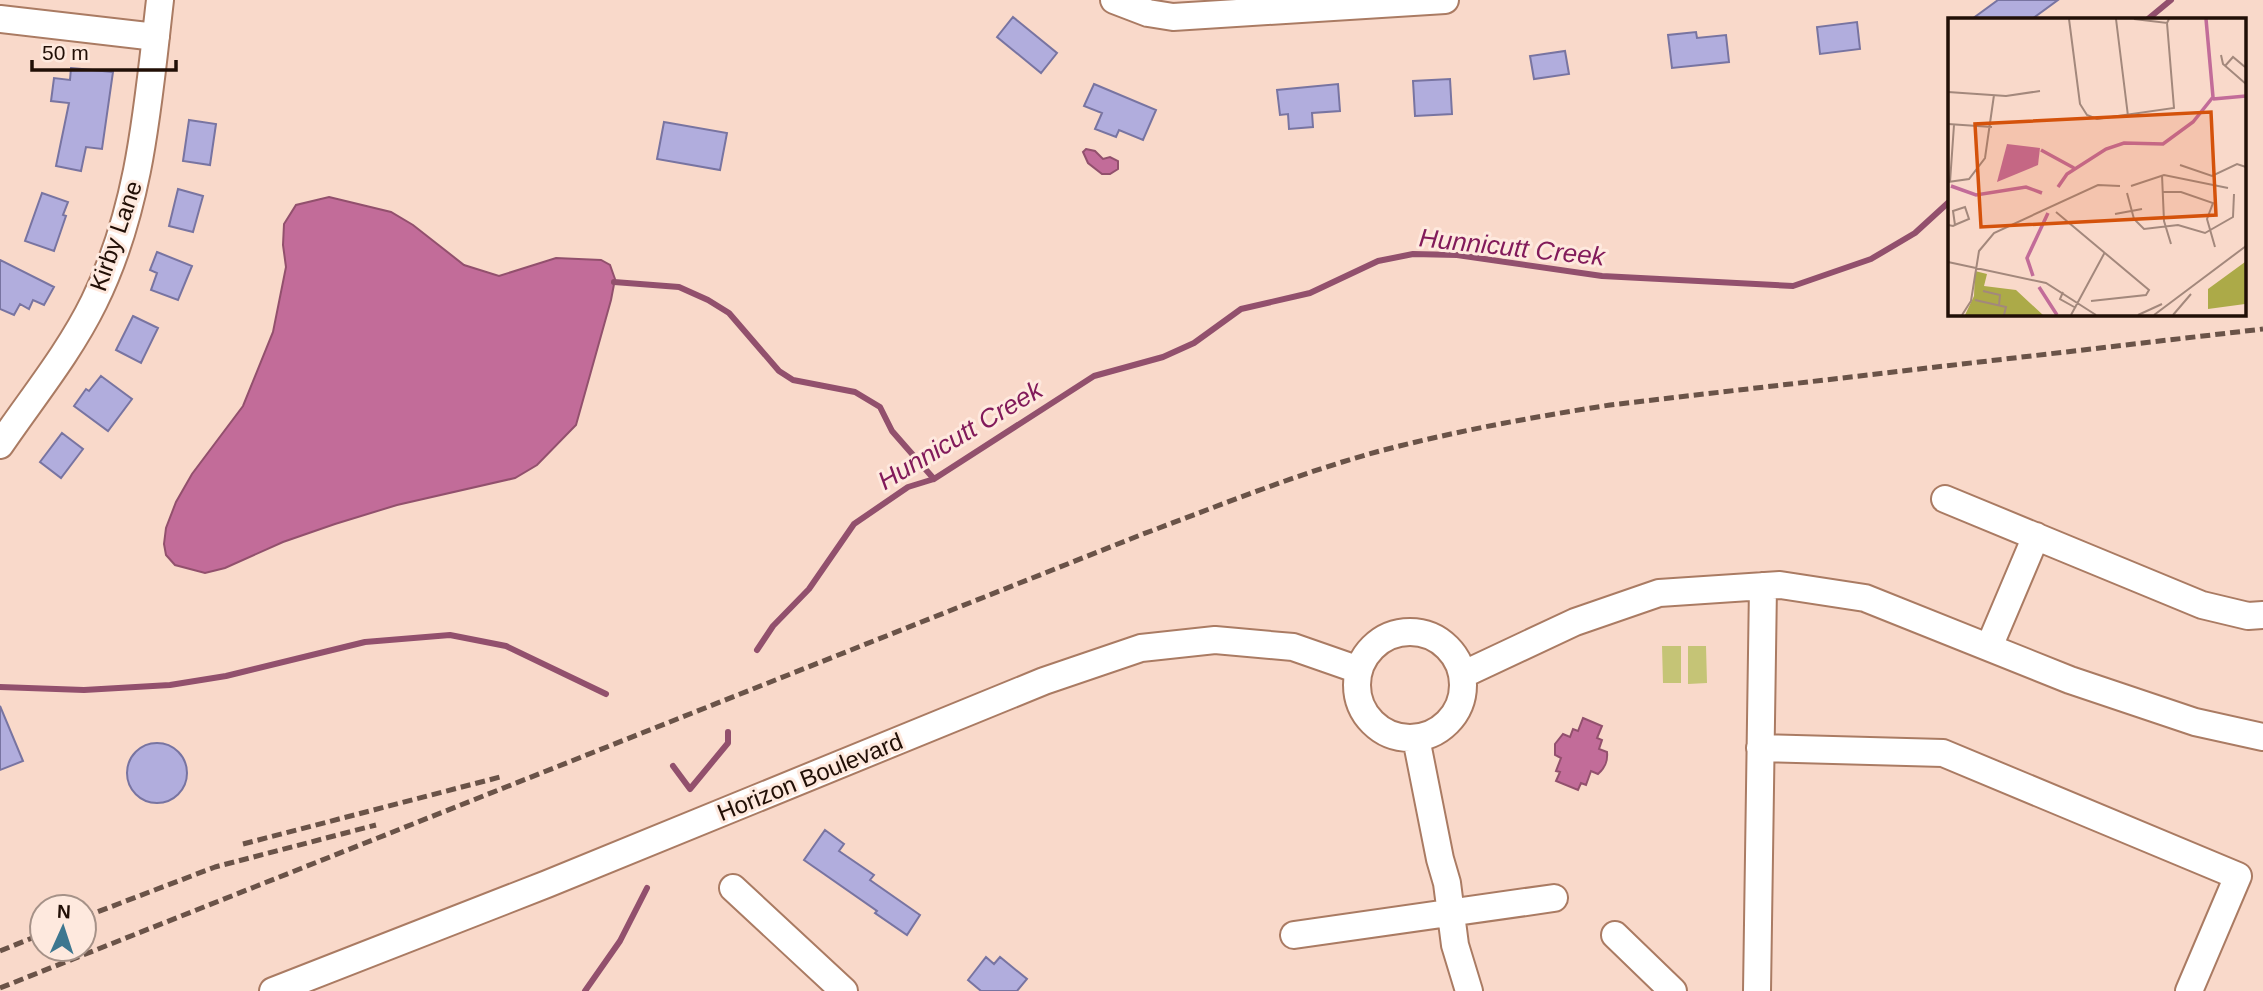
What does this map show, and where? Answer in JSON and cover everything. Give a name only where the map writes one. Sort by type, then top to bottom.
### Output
[{"type":"street","name":"Kirby Lane","points":[[0,445],[76,335],[113,258],[132,198],[139,164],[160,0]]},
{"type":"street","points":[[1114,0],[1148,13],[1185,17],[1445,0]]},
{"type":"street","points":[[0,19],[156,37]]},
{"type":"street","points":[[1945,499],[2202,605],[2248,616],[2263,615]]},
{"type":"street","points":[[1989,648],[2036,536]]},
{"type":"street","points":[[1462,675],[1575,622],[1659,593],[1780,585],[1864,598],[2070,680],[2195,722],[2263,737]]},
{"type":"street","points":[[1757,991],[1763,586]]},
{"type":"street","points":[[1413,632],[1430,636],[1445,645],[1456,659],[1462,675],[1463,692],[1458,709],[1447,723],[1433,733],[1416,738],[1398,737],[1382,731],[1369,719],[1360,704],[1357,687],[1359,670],[1367,654],[1379,642],[1395,634],[1413,632]]},
{"type":"street","name":"Horizon Boulevard","points":[[273,991],[547,884],[1044,681],[1141,648],[1215,640],[1293,647],[1359,670]]},
{"type":"street","points":[[1416,738],[1447,883],[1455,945],[1469,991]]},
{"type":"street","points":[[1760,748],[1943,753],[2238,876],[2189,991]]},
{"type":"street","points":[[733,888],[844,991]]},
{"type":"street","points":[[1294,935],[1555,898]]},
{"type":"street","points":[[1615,935],[1673,991]]},
{"type":"shaded area","points":[[1086,149],[1095,151],[1103,159],[1110,157],[1118,161],[1118,169],[1110,174],[1102,174],[1088,163],[1083,152]]},
{"type":"shaded area","points":[[329,197],[391,212],[413,225],[464,265],[499,276],[556,258],[601,260],[610,265],[615,279],[611,300],[576,425],[537,465],[515,478],[397,505],[335,524],[283,542],[225,568],[205,573],[175,565],[166,555],[164,544],[166,528],[176,502],[192,474],[243,406],[273,332],[286,267],[284,224],[296,205]]},
{"type":"shaded area","points":[[1662,646],[1681,646],[1681,683],[1663,683]]},
{"type":"shaded area","points":[[1688,646],[1706,646],[1707,683],[1688,684]]},
{"type":"shaded area","points":[[1583,718],[1602,726],[1597,738],[1602,740],[1599,749],[1607,752],[1607,759],[1600,772],[1598,774],[1591,771],[1586,785],[1581,783],[1578,790],[1556,781],[1560,772],[1556,771],[1561,758],[1555,755],[1555,744],[1563,734],[1570,737],[1573,729],[1578,731]]},
{"type":"building","points":[[1998,0],[2058,0],[2033,18],[1973,18]]},
{"type":"building","points":[[1013,17],[1057,53],[1041,73],[997,37]]},
{"type":"building","points":[[1857,22],[1860,49],[1820,54],[1817,27]]},
{"type":"building","points":[[1696,32],[1697,38],[1726,35],[1729,62],[1672,68],[1668,35]]},
{"type":"building","points":[[1565,51],[1569,74],[1534,79],[1530,56]]},
{"type":"building","points":[[71,68],[113,72],[102,149],[86,147],[81,171],[56,166],[69,103],[51,101],[54,78],[70,80]]},
{"type":"building","points":[[1450,79],[1452,114],[1415,116],[1413,81]]},
{"type":"building","points":[[1094,84],[1156,110],[1143,140],[1119,130],[1116,137],[1095,129],[1102,113],[1084,106]]},
{"type":"building","points":[[1338,84],[1340,111],[1312,113],[1313,127],[1289,129],[1288,114],[1280,115],[1277,90]]},
{"type":"building","points":[[189,120],[216,124],[210,165],[183,161]]},
{"type":"building","points":[[664,122],[727,133],[720,170],[657,159]]},
{"type":"building","points":[[178,189],[203,196],[193,232],[169,226]]},
{"type":"building","points":[[42,193],[68,202],[54,251],[25,241]]},
{"type":"building","points":[[157,252],[192,266],[178,300],[151,290],[157,273],[150,270]]},
{"type":"building","points":[[0,260],[54,287],[44,305],[33,300],[29,309],[20,304],[14,315],[0,309]]},
{"type":"building","points":[[133,316],[158,328],[141,363],[116,350]]},
{"type":"building","points":[[101,376],[132,399],[108,431],[74,406],[86,389],[89,391]]},
{"type":"building","points":[[62,433],[83,449],[61,478],[40,462]]},
{"type":"building","points":[[0,706],[23,761],[0,770]]},
{"type":"building","points":[[151,743],[163,743],[179,751],[185,761],[185,785],[179,795],[163,803],[151,803],[135,795],[127,779],[127,767],[135,751]]},
{"type":"building","points":[[825,830],[844,844],[839,851],[874,875],[870,880],[920,915],[907,935],[804,860]]},
{"type":"building","points":[[986,957],[994,964],[1000,957],[1027,979],[1017,991],[981,991],[968,980]]},
{"type":"waterway","name":"Hunnicutt Creek","points":[[2149,18],[2171,0]]},
{"type":"waterway","name":"Hunnicutt Creek","points":[[757,650],[773,626],[809,589],[854,524],[908,487],[934,479],[1094,376],[1163,357],[1194,343],[1241,309],[1310,293],[1378,261],[1413,254],[1457,255],[1602,276],[1793,286],[1871,259],[1915,233],[1948,203]]},
{"type":"waterway","points":[[614,282],[679,287],[708,300],[729,313],[779,371],[793,380],[855,392],[880,407],[892,431],[934,479]]},
{"type":"waterway","points":[[0,687],[84,690],[170,685],[226,676],[365,642],[450,635],[506,646],[606,694]]},
{"type":"waterway","points":[[673,766],[690,789],[728,743],[728,732]]},
{"type":"waterway","name":"Hunnicutt Creek","points":[[585,991],[620,941],[647,888]]},
{"type":"railway","points":[[0,988],[1143,534],[1350,460],[1466,431],[1610,405],[2263,329]]},
{"type":"railway","points":[[243,844],[504,776]]},
{"type":"railway","points":[[98,912],[215,867],[376,825]]},
{"type":"railway","points":[[0,951],[28,940]]}]
